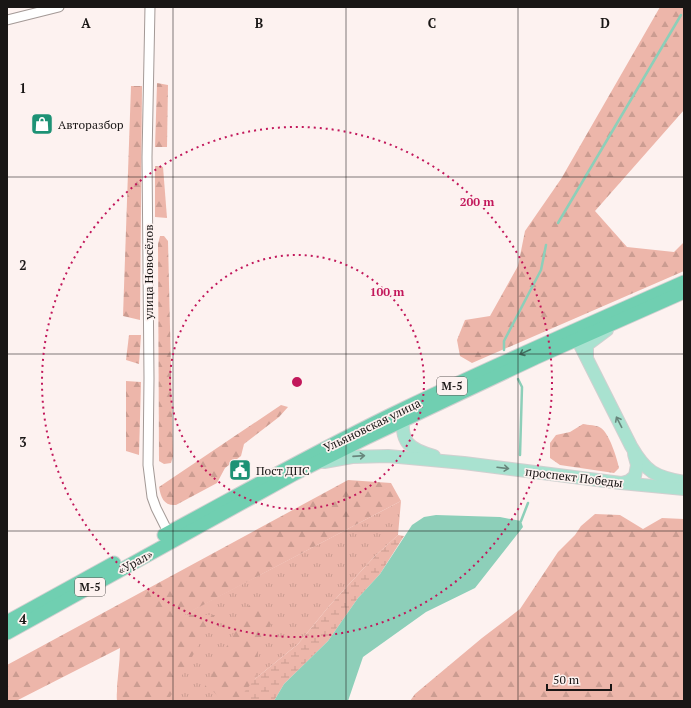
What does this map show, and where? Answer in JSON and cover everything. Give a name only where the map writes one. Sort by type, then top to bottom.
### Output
[{"type":"highway","name":"Ульяновская улица","points":[[197,522],[288,467],[575,335],[684,282]]},
{"type":"highway","name":"Ульяновская улица","points":[[575,335],[621,320],[684,292]]},
{"type":"highway","name":"Ульяновская улица","points":[[197,522],[308,467],[404,414]]},
{"type":"highway","name":"«Урал»","points":[[7,633],[197,522]]},
{"type":"highway","name":"«Урал»","points":[[7,622],[171,537]]},
{"type":"main road","points":[[587,358],[586,348],[589,342],[621,320]]},
{"type":"main road","points":[[575,335],[631,446],[641,462],[653,474],[670,480],[684,482]]},
{"type":"main road","name":"проспект Победы","points":[[404,414],[402,429],[403,437],[414,448],[428,454],[464,463]]},
{"type":"main road","points":[[621,483],[629,481],[635,476],[637,465],[631,446]]},
{"type":"main road","name":"проспект Победы","points":[[308,467],[338,459],[371,456],[464,463],[621,483],[684,489]]},
{"type":"street","points":[[7,20],[59,7]]},
{"type":"street","name":"улица Новосёлов","points":[[150,7],[147,157],[149,378],[148,465],[152,497],[171,537]]},
{"type":"green space","points":[[660,7],[684,7],[684,110],[595,211],[627,247],[674,252],[684,242],[684,271],[472,363],[460,356],[457,340],[465,320],[490,316],[518,266],[525,231],[561,179]]},
{"type":"green space","points":[[157,83],[168,85],[167,147],[155,147]]},
{"type":"green space","points":[[131,86],[142,86],[140,320],[123,316]]},
{"type":"green space","points":[[155,166],[163,167],[167,218],[155,217]]},
{"type":"green space","points":[[160,236],[164,236],[168,241],[173,456],[171,463],[164,464],[159,461],[158,244]]},
{"type":"green space","points":[[129,335],[141,335],[139,364],[126,360]]},
{"type":"green space","points":[[126,381],[141,382],[139,455],[126,451]]},
{"type":"green space","points":[[281,405],[288,407],[279,417],[244,444],[241,456],[225,468],[217,483],[176,505],[166,503],[161,495],[159,487]]},
{"type":"green space","points":[[583,424],[599,427],[607,435],[615,452],[619,468],[614,473],[560,465],[550,458],[550,443],[556,435],[570,432]]},
{"type":"green space","points":[[348,480],[391,483],[401,501],[184,615],[215,615],[168,701],[117,701],[120,648],[16,701],[7,701],[7,665]]},
{"type":"green space","points":[[401,501],[398,535],[374,557],[330,605],[298,644],[255,679],[237,701],[117,701],[120,648]]},
{"type":"green space","points":[[595,514],[620,515],[643,529],[662,518],[684,519],[684,701],[410,701],[415,694],[482,638],[520,609],[558,552],[575,535],[581,526]]},
{"type":"green space","points":[[398,535],[404,536],[380,574],[358,598],[328,641],[284,684],[274,701],[237,701],[255,679],[298,644],[330,605],[374,557]]},
{"type":"green space","points":[[249,605],[263,606],[271,624],[258,652],[252,696],[254,701],[222,701],[214,692],[202,692]]},
{"type":"shaded area","points":[[436,515],[500,517],[521,521],[523,527],[475,588],[426,612],[363,657],[348,701],[274,701],[284,684],[328,641],[358,598],[380,574],[412,525],[424,517]]},
{"type":"waterway","points":[[558,223],[681,15]]},
{"type":"waterway","points":[[504,350],[504,341],[541,270],[546,245]]},
{"type":"waterway","points":[[518,379],[522,387],[520,455]]},
{"type":"waterway","points":[[521,521],[528,503]]},
{"type":"place","name":"Авторазбор","points":[[42,124]]},
{"type":"place","name":"Пост ДПС","points":[[240,470]]}]
